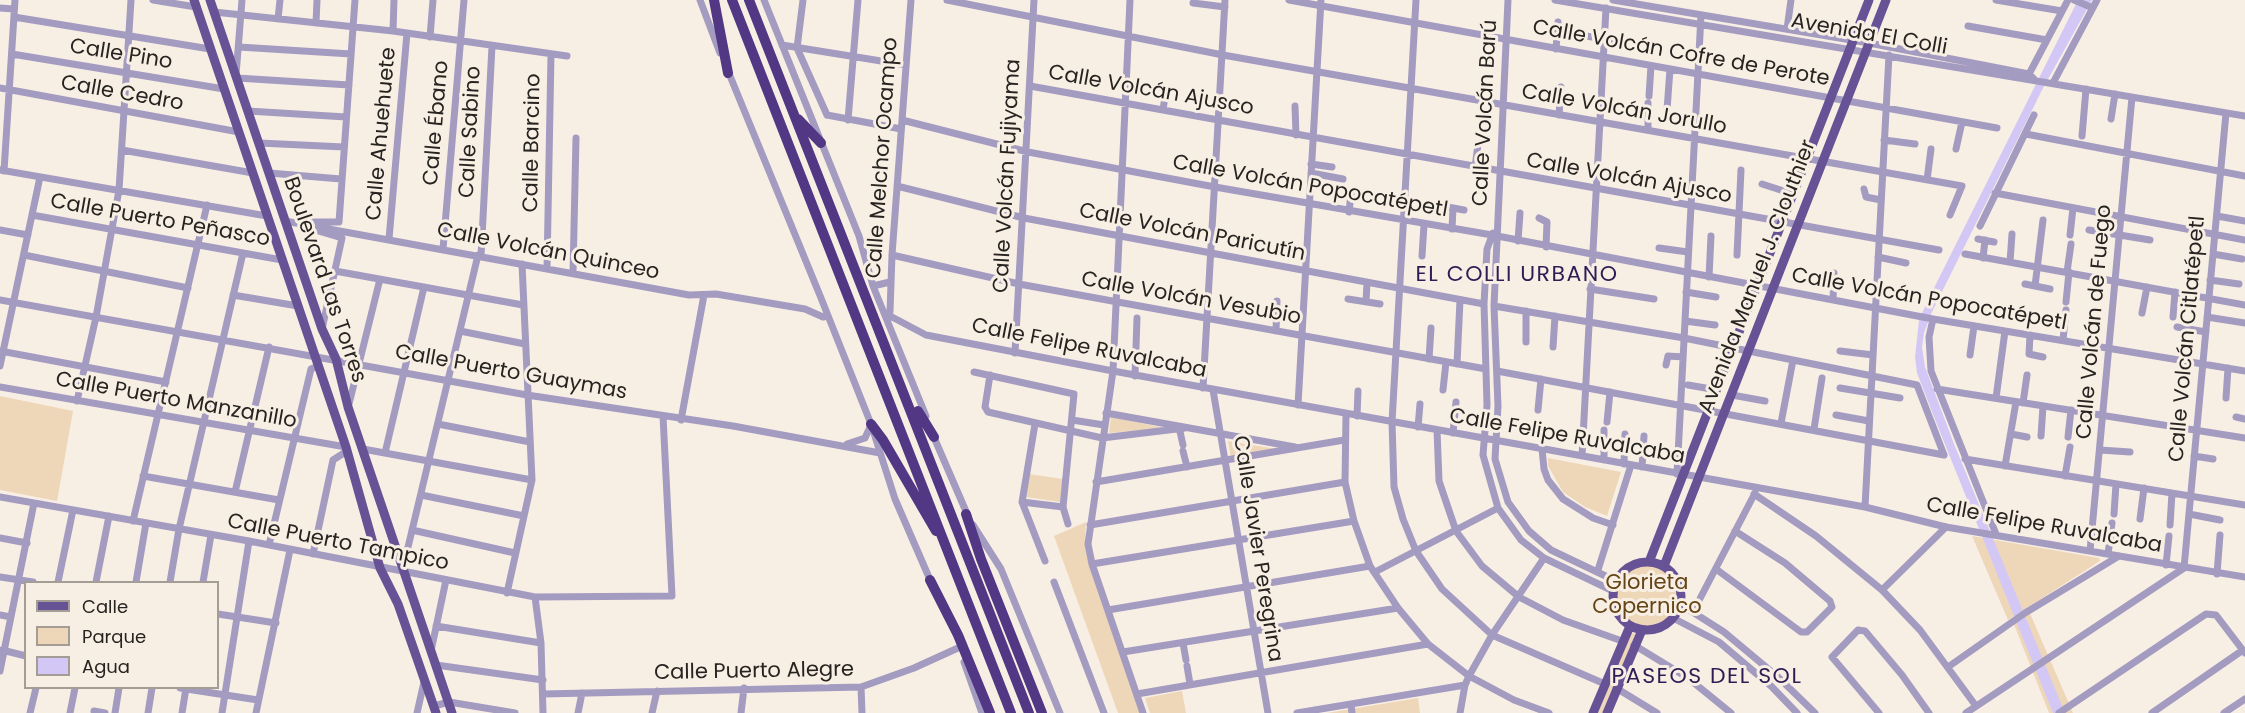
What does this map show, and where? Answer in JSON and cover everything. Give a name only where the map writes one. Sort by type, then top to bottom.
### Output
[{"type":"highway","points":[[714,0],[728,73]]},
{"type":"highway","points":[[732,0],[1011,713]]},
{"type":"highway","points":[[749,0],[905,391],[1041,713]]},
{"type":"highway","points":[[795,116],[821,143]]},
{"type":"highway","points":[[905,391],[933,437]]},
{"type":"highway","points":[[871,424],[883,440],[952,560]]},
{"type":"highway","points":[[966,514],[976,562],[1029,713]]},
{"type":"highway","points":[[976,562],[1041,713]]},
{"type":"highway","points":[[930,580],[953,624],[990,713]]},
{"type":"main road","name":"Boulevard Las Torres","points":[[210,0],[322,329],[336,359],[348,407],[452,713]]},
{"type":"main road","name":"Avenida Manuel J. Clouthier","points":[[1649,562],[1681,474],[1710,410],[1869,0]]},
{"type":"main road","name":"Avenida Manuel J. Clouthier","points":[[1664,567],[1886,0]]},
{"type":"main road","name":"Boulevard Las Torres","points":[[195,3],[346,449],[380,568],[398,604],[435,710]]},
{"type":"main road","points":[[1649,562],[1664,567],[1678,582],[1680,604],[1673,618],[1656,629],[1642,630],[1630,626],[1618,615],[1613,591],[1616,580],[1630,566],[1649,562]]},
{"type":"main road","points":[[1593,713],[1630,626]]},
{"type":"main road","points":[[1607,713],[1642,630]]},
{"type":"street","points":[[15,0],[10,90],[2,170],[267,216]]},
{"type":"street","points":[[77,401],[105,272],[119,190],[131,0]]},
{"type":"street","points":[[153,0],[195,3]]},
{"type":"street","points":[[242,0],[236,77],[349,85]]},
{"type":"street","points":[[278,19],[280,0]]},
{"type":"street","points":[[316,23],[317,0]]},
{"type":"street","points":[[287,221],[339,222],[355,0]]},
{"type":"street","points":[[393,31],[394,0]]},
{"type":"street","name":"Calle Ahuehuete","points":[[430,37],[433,0]]},
{"type":"street","name":"Calle Ébano","points":[[443,249],[464,0]]},
{"type":"street","points":[[700,0],[871,424],[895,499],[958,648],[982,713]]},
{"type":"street","points":[[764,0],[859,236],[873,286],[933,437],[966,514],[1001,569],[1060,713]]},
{"type":"street","points":[[803,0],[797,48],[827,116]]},
{"type":"street","points":[[848,120],[858,0]]},
{"type":"street","name":"Calle Melchor Ocampo","points":[[887,318],[890,312],[890,282],[912,0]]},
{"type":"street","name":"Calle Volcán Jorullo","points":[[947,0],[980,4],[1033,19],[1128,38],[1962,186],[1950,215]]},
{"type":"street","name":"Calle Volcán Fujiyama","points":[[1015,353],[1028,152],[1034,0]]},
{"type":"street","points":[[1130,0],[1113,372],[1088,544],[1092,564],[1143,713]]},
{"type":"street","name":"Calle Volcán Cofre de Perote","points":[[1289,0],[1321,3],[1414,23],[1997,128]]},
{"type":"street","points":[[1416,0],[1398,354],[1392,422],[1394,487],[1402,519],[1416,551],[1442,589],[1492,635],[1605,684]]},
{"type":"street","name":"Calle Volcán Barú","points":[[1496,236],[1508,0]]},
{"type":"street","name":"Avenida El Colli","points":[[1555,0],[1700,24],[1867,47],[2050,83],[2245,116]]},
{"type":"street","name":"Avenida El Colli","points":[[1614,0],[1787,29],[1852,45]]},
{"type":"street","points":[[1787,29],[1791,0]]},
{"type":"street","points":[[1996,0],[2062,11]]},
{"type":"street","points":[[2032,78],[2047,40],[2068,0]]},
{"type":"street","points":[[2074,0],[2092,8]]},
{"type":"street","points":[[2050,83],[2097,0]]},
{"type":"street","points":[[1620,10],[1623,1]]},
{"type":"street","points":[[1193,3],[1225,4],[1203,388]]},
{"type":"street","points":[[1298,405],[1321,3]]},
{"type":"street","points":[[0,8],[14,13],[210,49]]},
{"type":"street","points":[[1581,456],[1606,8]]},
{"type":"street","points":[[214,12],[393,31],[460,43],[567,56]]},
{"type":"street","points":[[1681,474],[1680,405],[1701,15]]},
{"type":"street","points":[[1556,49],[1558,22]]},
{"type":"street","points":[[1968,26],[2047,40]]},
{"type":"street","name":"Calle Ahuehuete","points":[[389,239],[407,33]]},
{"type":"street","points":[[1574,34],[1622,42]]},
{"type":"street","points":[[782,45],[906,65]]},
{"type":"street","name":"Calle Sabino","points":[[403,571],[479,256],[492,46]]},
{"type":"street","points":[[239,47],[351,54]]},
{"type":"street","name":"Avenida El Colli","points":[[1867,47],[1889,56],[2032,78]]},
{"type":"street","name":"Calle Pino","points":[[12,54],[224,89]]},
{"type":"street","name":"Calle Barcino","points":[[547,268],[551,54]]},
{"type":"street","points":[[1864,507],[1889,56]]},
{"type":"street","points":[[1648,130],[1651,66]]},
{"type":"street","points":[[1667,110],[1670,69]]},
{"type":"street","name":"Calle Volcán Ajusco","points":[[1030,86],[1500,173],[1940,250]]},
{"type":"street","points":[[1559,115],[1561,87]]},
{"type":"street","name":"Calle Cedro","points":[[0,88],[239,132]]},
{"type":"street","points":[[2082,136],[2086,89]]},
{"type":"street","points":[[1163,110],[1166,90]]},
{"type":"street","points":[[2111,119],[2115,94]]},
{"type":"street","name":"Calle Volcán de Fuego","points":[[2090,551],[2132,97]]},
{"type":"street","points":[[1295,106],[1296,135]]},
{"type":"street","points":[[248,111],[346,117]]},
{"type":"street","name":"Calle Volcán Citlatépetl","points":[[2184,568],[2226,113]]},
{"type":"street","points":[[1980,226],[2034,115]]},
{"type":"street","points":[[817,129],[827,116]]},
{"type":"street","points":[[827,116],[901,129]]},
{"type":"street","name":"Calle Volcán Popocatépetl","points":[[902,120],[1028,152],[1215,188],[1518,240],[1592,256],[1932,319],[2245,371]]},
{"type":"street","points":[[1956,149],[1962,122]]},
{"type":"street","points":[[2026,134],[2245,176]]},
{"type":"street","points":[[573,273],[576,138]]},
{"type":"street","points":[[1884,140],[1915,144]]},
{"type":"street","points":[[259,143],[344,147]]},
{"type":"street","points":[[1475,168],[1478,144]]},
{"type":"street","points":[[1927,180],[1931,149]]},
{"type":"street","points":[[122,150],[253,173]]},
{"type":"street","points":[[1311,164],[1332,167]]},
{"type":"street","points":[[1737,255],[1741,170]]},
{"type":"street","points":[[1311,173],[1343,179]]},
{"type":"street","points":[[269,174],[341,178]]},
{"type":"street","points":[[0,366],[40,177]]},
{"type":"street","points":[[1762,184],[1793,194]]},
{"type":"street","name":"Calle Volcán Paricutín","points":[[897,186],[1024,218],[1484,304]]},
{"type":"street","points":[[1864,189],[1866,197],[1881,200]]},
{"type":"street","points":[[1349,212],[1351,194]]},
{"type":"street","points":[[1995,194],[2245,240]]},
{"type":"street","points":[[133,521],[207,206]]},
{"type":"street","points":[[1442,206],[1464,210]]},
{"type":"street","points":[[1452,229],[1453,208]]},
{"type":"street","points":[[2070,235],[2073,208]]},
{"type":"street","points":[[1518,240],[1520,213]]},
{"type":"street","name":"Calle Puerto Peñasco","points":[[32,215],[282,261]]},
{"type":"street","points":[[2217,216],[2245,221]]},
{"type":"street","points":[[1539,218],[1547,222],[1546,247]]},
{"type":"street","points":[[2035,286],[2043,220]]},
{"type":"street","points":[[287,221],[342,238],[322,329]]},
{"type":"street","name":"Calle Volcán Quinceo","points":[[287,221],[688,295],[716,294],[805,309],[823,317],[828,316]]},
{"type":"street","points":[[1422,256],[1424,225]]},
{"type":"street","name":"Calle Puerto Peñasco","points":[[0,230],[28,235]]},
{"type":"street","points":[[2090,230],[2150,240]]},
{"type":"street","points":[[2010,262],[2012,234]]},
{"type":"street","points":[[1496,236],[1487,249],[1484,304],[1487,405],[1484,462],[1498,508],[1521,540],[1545,558],[1613,591]]},
{"type":"street","points":[[1496,236],[1494,306],[1498,406],[1495,441],[1497,466],[1508,502],[1521,522],[1551,550],[1616,580]]},
{"type":"street","points":[[1709,277],[1711,236]]},
{"type":"street","points":[[1983,258],[1982,240],[1994,242]]},
{"type":"street","points":[[2063,340],[2071,244]]},
{"type":"street","points":[[1659,248],[1688,252]]},
{"type":"street","points":[[170,581],[179,529],[243,253]]},
{"type":"street","points":[[1965,254],[2245,305]]},
{"type":"street","points":[[2213,254],[2242,259]]},
{"type":"street","points":[[24,255],[188,288]]},
{"type":"street","name":"Calle Volcán Vesubio","points":[[892,255],[1020,284],[1486,369]]},
{"type":"street","points":[[1878,257],[1906,263]]},
{"type":"street","points":[[507,593],[532,480],[522,264]]},
{"type":"street","points":[[335,271],[524,305]]},
{"type":"street","points":[[1833,300],[1834,273]]},
{"type":"street","points":[[348,407],[380,279]]},
{"type":"street","points":[[2210,280],[2239,284]]},
{"type":"street","points":[[873,286],[890,282]]},
{"type":"street","points":[[1366,302],[1367,282]]},
{"type":"street","points":[[2025,284],[2050,289]]},
{"type":"street","points":[[385,453],[424,287]]},
{"type":"street","points":[[2142,313],[2147,287]]},
{"type":"street","points":[[1590,289],[1654,299]]},
{"type":"street","points":[[1686,292],[1716,297]]},
{"type":"street","points":[[2173,317],[2175,292]]},
{"type":"street","points":[[233,296],[298,306]]},
{"type":"street","points":[[681,420],[704,296]]},
{"type":"street","points":[[805,309],[816,305],[821,298]]},
{"type":"street","points":[[1348,299],[1380,304]]},
{"type":"street","name":"Calle Puerto Guaymas","points":[[0,300],[527,394],[838,444],[880,453]]},
{"type":"street","points":[[1457,364],[1460,300]]},
{"type":"street","points":[[1276,331],[1277,301]]},
{"type":"street","points":[[1494,306],[1684,338],[1917,385],[1944,454],[1868,438],[1497,371]]},
{"type":"street","points":[[1526,311],[1526,342]]},
{"type":"street","name":"Calle Felipe Ruvalcaba","points":[[887,318],[892,316],[926,335],[1113,372],[1628,464],[1756,491],[1864,507],[1946,527],[2245,578]]},
{"type":"street","points":[[1553,347],[1555,316]]},
{"type":"street","points":[[2207,317],[2245,323]]},
{"type":"street","points":[[1135,376],[1137,318]]},
{"type":"street","points":[[1932,319],[1928,349],[1937,389],[1996,534]]},
{"type":"street","points":[[1684,321],[1715,325]]},
{"type":"street","points":[[1970,355],[1974,326]]},
{"type":"street","points":[[2177,327],[2206,332]]},
{"type":"street","points":[[1429,359],[1431,328]]},
{"type":"street","points":[[460,331],[525,344]]},
{"type":"street","points":[[1995,398],[2005,331]]},
{"type":"street","points":[[2030,335],[2025,354],[2043,357]]},
{"type":"street","points":[[235,492],[269,347]]},
{"type":"street","points":[[2,351],[166,382]]},
{"type":"street","points":[[1840,351],[1873,356]]},
{"type":"street","points":[[1666,365],[1668,356],[1683,357]]},
{"type":"street","points":[[1781,423],[1793,360]]},
{"type":"street","points":[[1443,390],[1446,362]]},
{"type":"street","points":[[269,545],[310,369],[318,366]]},
{"type":"street","points":[[2226,398],[2228,368]]},
{"type":"street","points":[[974,372],[1074,394],[1063,507],[1068,524]]},
{"type":"street","points":[[990,375],[985,407],[988,412],[1102,438],[1181,428]]},
{"type":"street","points":[[2006,466],[2011,434],[2027,375]]},
{"type":"street","points":[[1814,429],[1822,378]]},
{"type":"street","points":[[1538,410],[1541,379]]},
{"type":"street","points":[[1688,385],[1717,390]]},
{"type":"street","name":"Calle Puerto Manzanillo","points":[[0,387],[294,437],[346,449]]},
{"type":"street","points":[[1840,388],[1900,398]]},
{"type":"street","points":[[1937,389],[2245,438]]},
{"type":"street","name":"Calle Javier Peregrina","points":[[1214,390],[1268,713]]},
{"type":"street","points":[[1357,416],[1358,391]]},
{"type":"street","points":[[1604,460],[1605,426],[1610,392]]},
{"type":"street","points":[[1732,395],[1765,401]]},
{"type":"street","points":[[1453,433],[1456,402]]},
{"type":"street","points":[[1418,427],[1420,404]]},
{"type":"street","points":[[2041,436],[2043,406]]},
{"type":"street","points":[[2068,437],[2071,410]]},
{"type":"street","points":[[1106,413],[1300,448]]},
{"type":"street","points":[[1346,414],[1345,482],[1354,521],[1372,569],[1398,608],[1428,644],[1469,676],[1514,700],[1550,713]]},
{"type":"street","points":[[1836,415],[1869,421]]},
{"type":"street","name":"Calle Puerto Tampico","points":[[0,497],[249,541],[507,593],[535,597],[672,596],[663,416]]},
{"type":"street","points":[[2236,417],[2245,419]]},
{"type":"street","points":[[1072,420],[1104,425]]},
{"type":"street","points":[[438,424],[530,442]]},
{"type":"street","name":"Calle Puerto Guaymas","points":[[838,444],[862,440],[868,434],[871,424]]},
{"type":"street","points":[[1035,424],[1022,502],[1045,561]]},
{"type":"street","points":[[1181,428],[1187,467]]},
{"type":"street","points":[[1437,430],[1440,481],[1456,531],[1482,566],[1519,597],[1563,620],[1622,641]]},
{"type":"street","points":[[1598,570],[1613,525],[1628,464],[1625,434]]},
{"type":"street","points":[[2011,434],[2027,437]]},
{"type":"street","points":[[1642,467],[1644,436]]},
{"type":"street","points":[[1096,483],[1344,440]]},
{"type":"street","points":[[2065,476],[2070,447]]},
{"type":"street","points":[[313,554],[333,460],[346,449]]},
{"type":"street","points":[[363,449],[532,480]]},
{"type":"street","points":[[1542,449],[1544,469],[1548,480],[1563,499],[1593,518],[1613,525]]},
{"type":"street","points":[[2100,450],[2130,452]]},
{"type":"street","points":[[2194,456],[2213,459]]},
{"type":"street","points":[[1965,459],[2245,505]]},
{"type":"street","points":[[143,476],[279,500]]},
{"type":"street","points":[[1090,525],[1345,482]]},
{"type":"street","points":[[2114,514],[2116,484]]},
{"type":"street","points":[[2140,519],[2144,488]]},
{"type":"street","points":[[1692,612],[1756,491],[1816,536],[1881,590],[1920,630],[1976,706]]},
{"type":"street","points":[[2170,525],[2172,493]]},
{"type":"street","points":[[421,495],[524,516]]},
{"type":"street","points":[[1022,502],[1063,507]]},
{"type":"street","points":[[0,671],[2,650],[34,503]]},
{"type":"street","points":[[1026,513],[1033,504]]},
{"type":"street","points":[[1108,610],[1246,586],[1372,569],[1416,551],[1498,508]]},
{"type":"street","points":[[58,581],[73,510]]},
{"type":"street","points":[[2189,514],[2220,519]]},
{"type":"street","points":[[96,581],[109,516]]},
{"type":"street","points":[[1092,564],[1354,521]]},
{"type":"street","points":[[136,581],[146,523]]},
{"type":"street","points":[[2108,554],[2112,523]]},
{"type":"street","points":[[1881,590],[1946,527]]},
{"type":"street","points":[[412,530],[516,554]]},
{"type":"street","points":[[1716,568],[1803,633],[1833,604],[1785,562],[1735,531]]},
{"type":"street","points":[[204,581],[211,535]]},
{"type":"street","points":[[2166,565],[2169,536]]},
{"type":"street","points":[[2217,574],[2220,536]]},
{"type":"street","points":[[0,538],[27,543]]},
{"type":"street","points":[[222,713],[249,541]]},
{"type":"street","points":[[256,713],[290,550]]},
{"type":"street","points":[[1948,667],[2025,613],[2119,556]]},
{"type":"street","points":[[1460,713],[1464,685],[1492,635],[1545,558]]},
{"type":"street","points":[[1966,713],[2184,568]]},
{"type":"street","points":[[0,577],[26,581]]},
{"type":"street","points":[[431,651],[447,580]]},
{"type":"street","points":[[1054,582],[1104,713]]},
{"type":"street","points":[[535,597],[542,644],[543,713]]},
{"type":"street","points":[[1680,604],[1724,632],[1779,678],[1815,713]]},
{"type":"street","points":[[1123,652],[1398,608]]},
{"type":"street","points":[[2062,711],[2209,613],[2216,615],[2244,651],[2152,713]]},
{"type":"street","points":[[219,614],[276,623]]},
{"type":"street","points":[[0,615],[11,617]]},
{"type":"street","points":[[1673,618],[1719,642],[1771,686],[1797,713]]},
{"type":"street","points":[[436,626],[542,644]]},
{"type":"street","points":[[1879,713],[1832,657],[1859,629],[1865,632],[1902,675],[1929,713]]},
{"type":"street","points":[[1183,643],[1190,684]]},
{"type":"street","points":[[1137,694],[1428,644]]},
{"type":"street","points":[[1634,645],[1688,678],[1731,713]]},
{"type":"street","name":"Calle Puerto Alegre","points":[[543,694],[861,687],[914,668],[958,648]]},
{"type":"street","points":[[2,650],[24,656]]},
{"type":"street","points":[[436,665],[543,680]]},
{"type":"street","points":[[1771,686],[1779,678]]},
{"type":"street","points":[[417,713],[425,679]]},
{"type":"street","points":[[1297,713],[1464,685]]},
{"type":"street","points":[[861,687],[862,713]]},
{"type":"street","points":[[741,713],[744,688]]},
{"type":"street","points":[[1616,688],[1657,713]]},
{"type":"street","points":[[30,713],[36,689]]},
{"type":"street","points":[[70,713],[75,689]]},
{"type":"street","points":[[115,713],[119,689]]},
{"type":"street","points":[[148,713],[152,689]]},
{"type":"street","points":[[182,713],[184,689]]},
{"type":"street","points":[[190,689],[258,700]]},
{"type":"street","points":[[652,713],[657,691]]},
{"type":"street","points":[[578,713],[582,693]]},
{"type":"street","points":[[2224,713],[2245,699]]},
{"type":"street","points":[[435,710],[448,702],[515,713]]},
{"type":"street","points":[[1351,704],[1352,713]]},
{"type":"street","points":[[94,711],[105,713]]},
{"type":"green space","points":[[0,396],[73,411],[57,501],[0,490]]},
{"type":"green space","points":[[1111,417],[1165,428],[1109,433]]},
{"type":"green space","points":[[1228,441],[1277,449],[1231,458]]},
{"type":"green space","points":[[1548,458],[1621,472],[1607,516],[1585,507],[1563,492],[1548,466]]},
{"type":"green space","points":[[1029,474],[1063,479],[1060,502],[1026,497]]},
{"type":"green space","points":[[1086,522],[1085,544],[1141,713],[1118,713],[1054,536]]},
{"type":"green space","points":[[1972,536],[2099,558],[2100,561],[2008,620]]},
{"type":"green space","name":"Glorieta Copernico","points":[[1641,566],[1653,566],[1664,571],[1672,579],[1677,596],[1675,608],[1664,621],[1653,626],[1641,626],[1630,621],[1622,613],[1617,602],[1617,590],[1622,579],[1630,571]]},
{"type":"green space","points":[[2029,611],[2073,713],[2049,713],[2013,622]]},
{"type":"green space","points":[[1630,632],[1635,634],[1604,713],[1598,713]]},
{"type":"green space","points":[[1182,691],[1186,713],[1150,713],[1145,698]]},
{"type":"green space","points":[[1418,698],[1420,713],[1327,713]]},
{"type":"water","points":[[2078,0],[2092,0],[2042,90],[1931,314],[1922,347],[1925,367],[1954,444],[2065,713],[2053,713],[1917,373],[1915,357],[1919,320],[1928,300]]},
{"type":"district","name":"EL COLLI URBANO","points":[[1517,275]]},
{"type":"district","name":"PASEOS DEL SOL","points":[[1707,677]]}]
